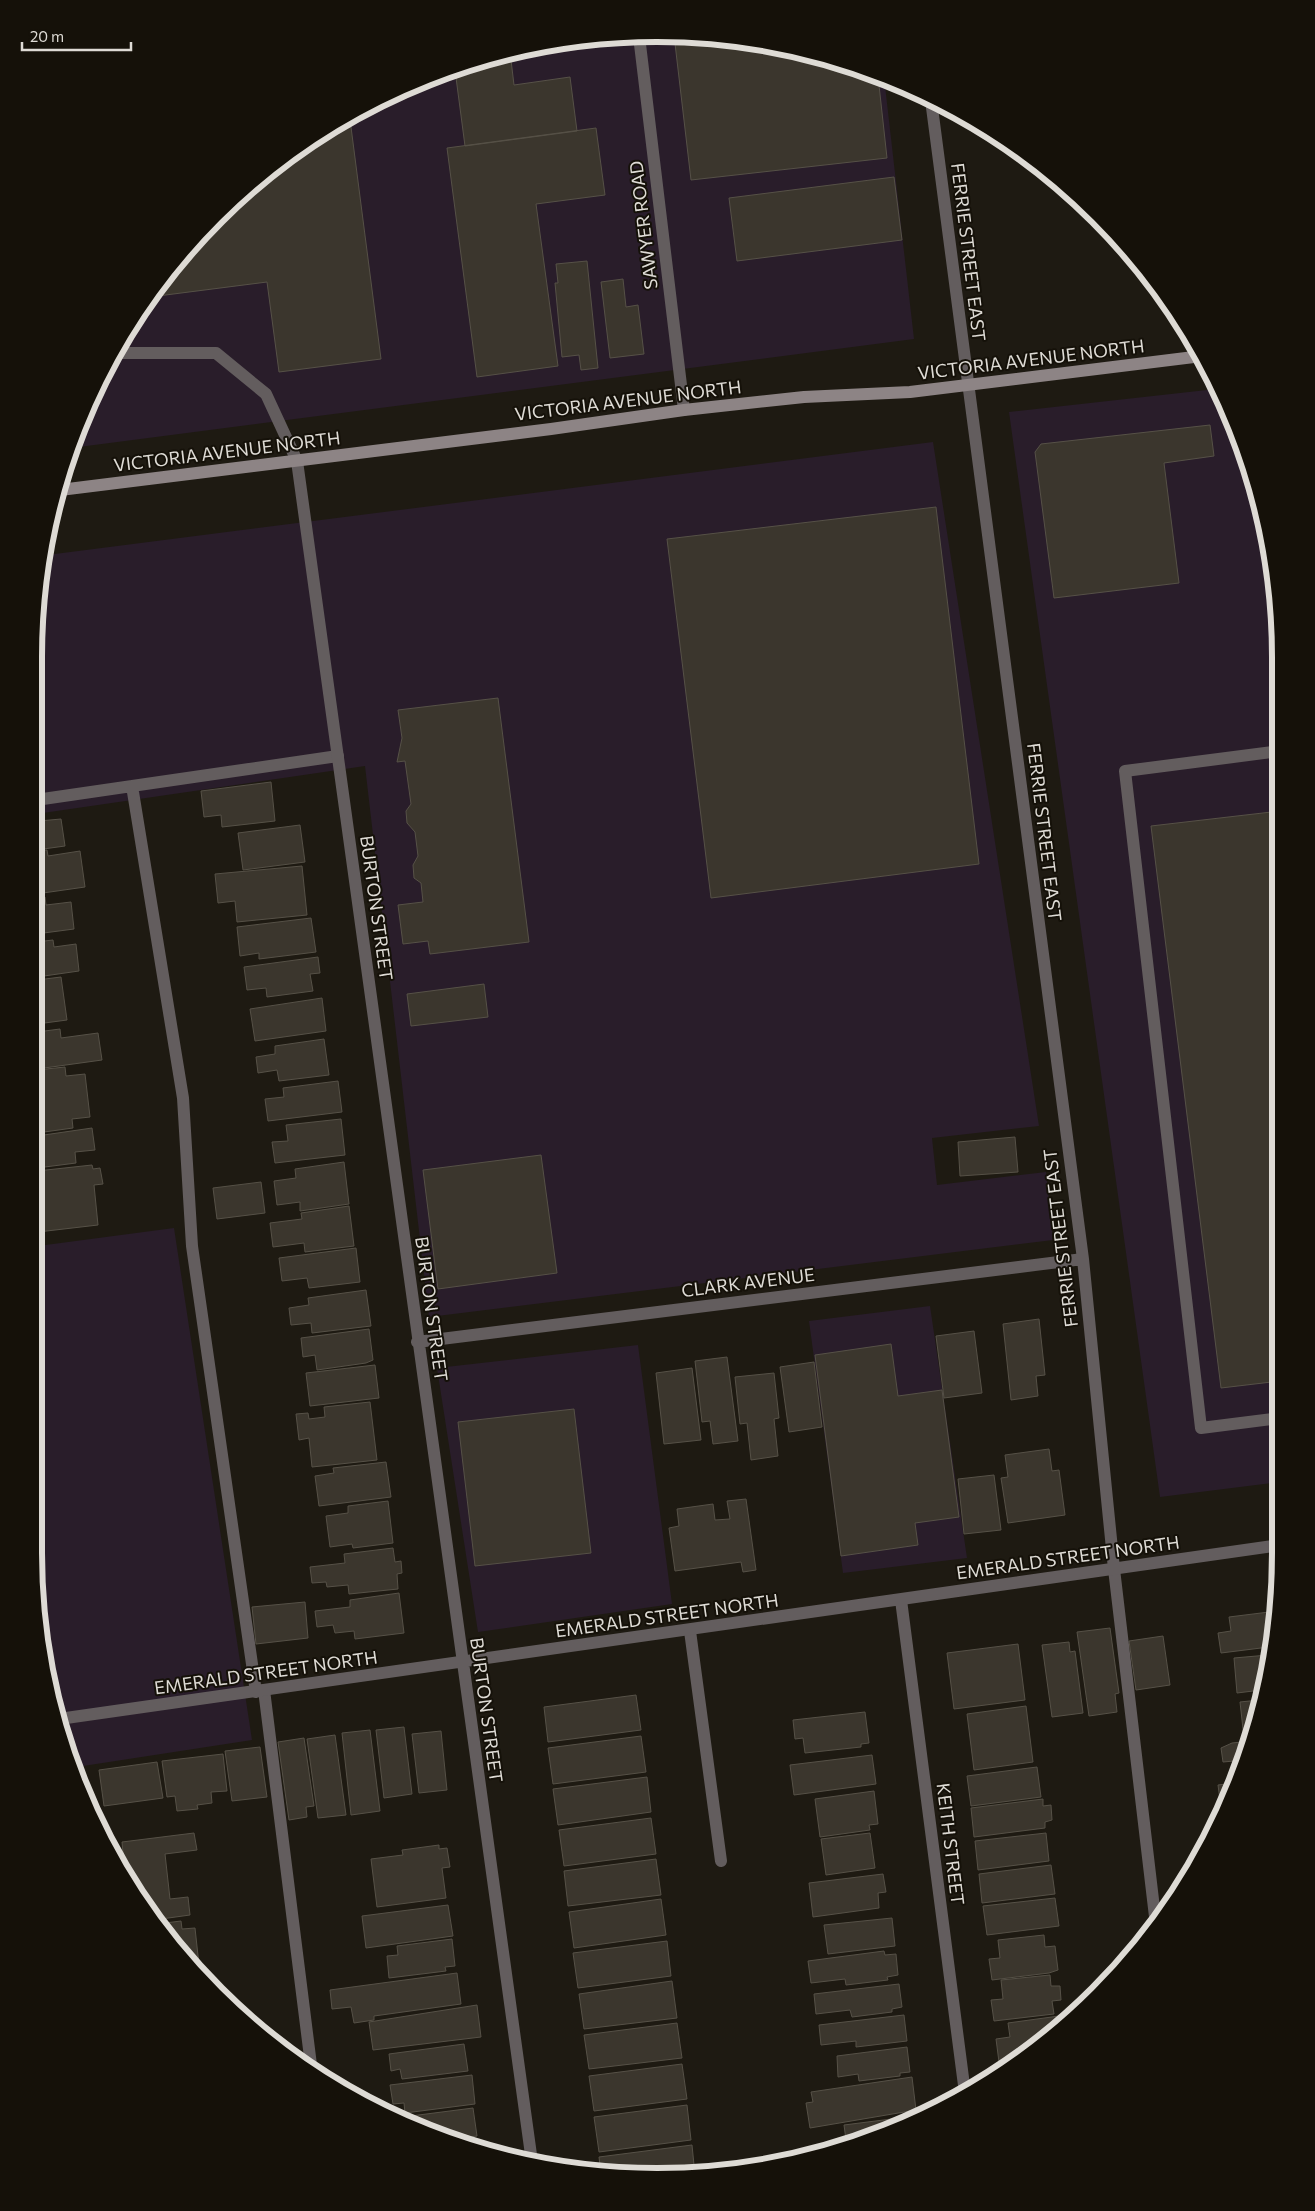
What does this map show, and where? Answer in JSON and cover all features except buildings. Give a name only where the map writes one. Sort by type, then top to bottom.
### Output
[{"type":"main road","name":"VICTORIA AVENUE NORTH","points":[[66,489],[684,410],[804,397],[910,392],[968,386],[1194,357]]},
{"type":"street","name":"SAWYER ROAD","points":[[641,43],[684,410]]},
{"type":"street","name":"FERRIE STREET EAST","points":[[932,107],[1083,1259],[1114,1569],[1155,1915]]},
{"type":"street","name":"BURTON STREET","points":[[123,353],[216,353],[266,394],[297,461],[417,1342],[531,2155]]},
{"type":"street","points":[[1272,752],[1125,771],[1201,1428],[1272,1419]]},
{"type":"street","points":[[42,799],[338,756]]},
{"type":"street","points":[[132,786],[183,1098],[192,1246],[260,1691],[310,2061]]},
{"type":"street","name":"CLARK AVENUE","points":[[417,1342],[1083,1259]]},
{"type":"street","name":"EMERALD STREET NORTH","points":[[65,1719],[1272,1546]]},
{"type":"street","name":"KEITH STREET","points":[[901,1600],[964,2087]]},
{"type":"street","points":[[690,1631],[721,1862]]},
{"type":"shaded area","points":[[658,42],[738,48],[817,63],[885,86],[914,339],[80,447],[106,385],[125,350],[146,316],[170,283],[195,252],[223,223],[252,195],[283,170],[316,146],[350,125],[422,89],[498,63],[577,48]]},
{"type":"shaded area","points":[[1211,390],[1226,422],[1252,498],[1267,577],[1271,617],[1272,658],[1272,1483],[1160,1497],[1009,412]]},
{"type":"shaded area","points":[[933,442],[1039,1126],[932,1138],[937,1185],[1046,1172],[1053,1240],[429,1317],[365,766],[42,813],[42,658],[44,617],[51,554]]},
{"type":"shaded area","points":[[174,1228],[252,1740],[83,1766],[84,1775],[63,1713],[54,1673],[44,1594],[42,1554],[42,1245]]},
{"type":"shaded area","points":[[930,1306],[967,1558],[843,1573],[809,1321]]},
{"type":"shaded area","points":[[638,1345],[672,1604],[478,1632],[437,1368]]}]
